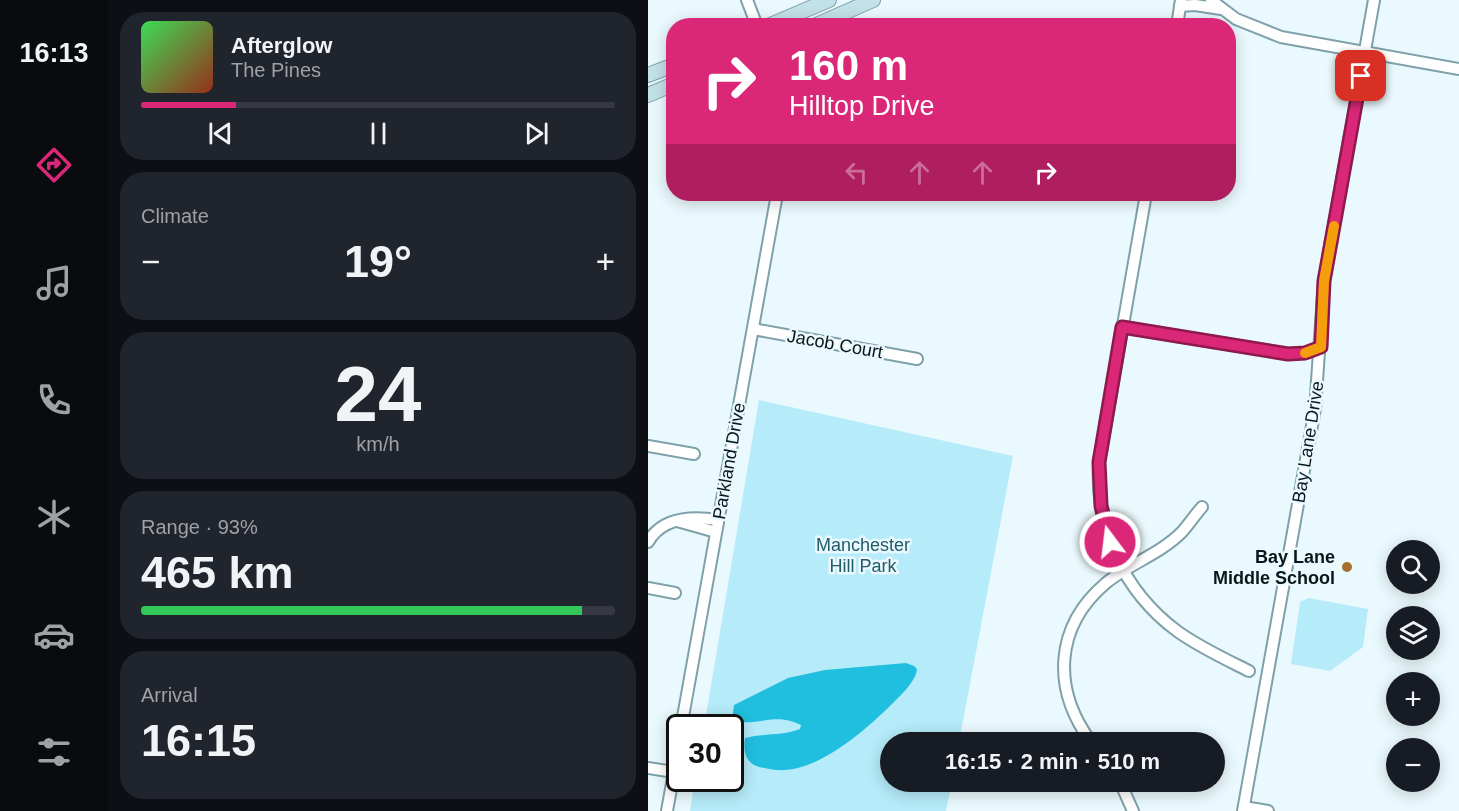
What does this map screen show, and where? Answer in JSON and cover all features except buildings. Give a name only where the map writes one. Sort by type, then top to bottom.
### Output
[{"type":"main road","points":[[787,18],[829,0]]},
{"type":"main road","points":[[832,18],[873,0]]},
{"type":"main road","points":[[648,75],[666,68]]},
{"type":"main road","points":[[648,95],[666,87]]},
{"type":"street","points":[[747,0],[754,18]]},
{"type":"street","points":[[1211,0],[1221,9],[1251,27],[1281,37],[1459,69]]},
{"type":"street","name":"Bay Lane Drive","points":[[1244,809],[1315,409],[1324,281],[1374,0]]},
{"type":"street","points":[[1178,18],[1181,3],[1221,9]]},
{"type":"street","name":"Parkland Drive","points":[[684,714],[776,201]]},
{"type":"street","points":[[1145,201],[1100,453],[1098,484],[1105,526],[1123,572],[1149,606],[1194,643],[1249,671]]},
{"type":"street","points":[[1122,327],[1288,354],[1305,353],[1321,347]]},
{"type":"street","name":"Jacob Court","points":[[753,329],[917,359]]},
{"type":"street","points":[[648,447],[694,454]]},
{"type":"street","points":[[1084,732],[1069,704],[1064,675],[1065,655],[1074,623],[1086,604],[1107,582],[1181,533],[1202,507]]},
{"type":"street","points":[[649,539],[662,527],[677,521],[696,517],[718,520]]},
{"type":"street","points":[[677,521],[716,532]]},
{"type":"street","points":[[648,588],[675,593]]},
{"type":"street","points":[[648,768],[666,771]]},
{"type":"street","points":[[667,811],[670,792]]},
{"type":"street","points":[[1124,792],[1133,811]]},
{"type":"street","points":[[1244,809],[1268,811]]},
{"type":"green space","name":"Manchester Hill Park","points":[[759,400],[1013,456],[961,732],[880,732],[880,792],[950,792],[946,811],[690,811],[693,792],[744,792],[744,714],[706,714]]},
{"type":"green space","points":[[1309,598],[1368,609],[1363,647],[1330,671],[1291,664],[1300,602]]},
{"type":"water","points":[[906,663],[917,669],[905,691],[883,713],[856,736],[825,757],[793,769],[777,770],[754,765],[748,759],[745,751],[745,738],[794,731],[800,729],[801,725],[782,719],[744,722],[744,714],[733,714],[734,705],[788,678],[825,670]]},
{"type":"slow traffic","points":[[1305,353],[1321,347],[1324,281],[1334,226]]},
{"type":"place","name":"Bay Lane Middle School","points":[[1347,567]]},
{"type":"route","points":[[1110,542],[1101,506],[1098,484],[1099,462],[1122,327],[1294,355],[1321,347],[1324,281],[1361,76]]}]
